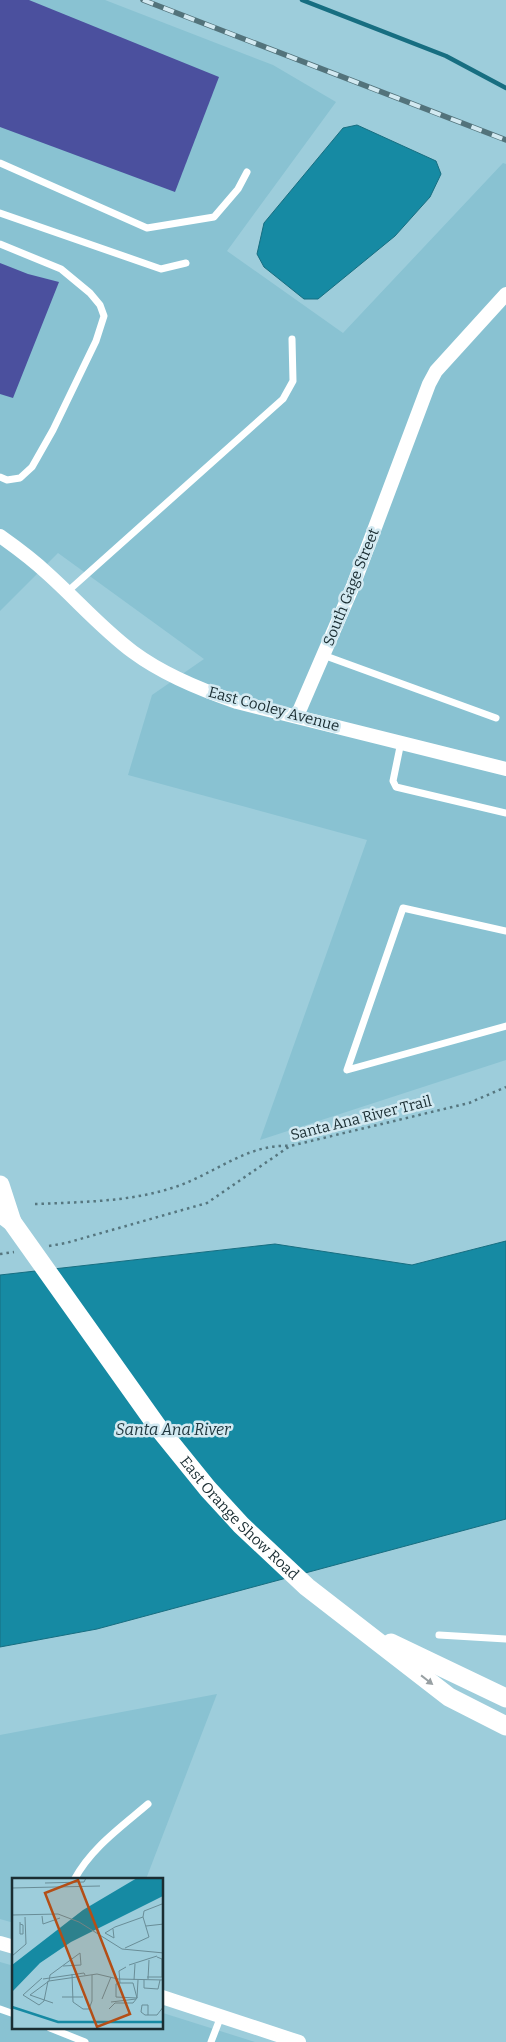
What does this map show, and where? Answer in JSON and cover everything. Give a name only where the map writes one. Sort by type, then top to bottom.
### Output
[{"type":"main road","name":"East Orange Show Road","points":[[0,1185],[6,1218],[157,1426],[208,1489],[272,1557],[307,1587],[449,1697],[506,1726]]},
{"type":"main road","name":"East Orange Show Road","points":[[360,1628],[506,1698]]},
{"type":"street","name":"South Gage Street","points":[[297,716],[353,586],[429,384],[436,371],[506,294]]},
{"type":"street","name":"East Cooley Avenue","points":[[0,536],[30,558],[108,632],[135,654],[203,690],[228,699],[506,769]]},
{"type":"street","points":[[0,1942],[12,1946]]},
{"type":"street","points":[[164,1997],[300,2042]]},
{"type":"lane","points":[[0,163],[147,228],[214,216],[238,189],[248,172]]},
{"type":"lane","points":[[0,213],[161,269],[186,263]]},
{"type":"lane","points":[[0,244],[62,269],[90,293],[100,306],[104,316],[96,341],[53,430],[32,467],[20,478],[7,480],[0,477]]},
{"type":"lane","points":[[67,592],[283,399],[293,380],[292,339]]},
{"type":"lane","points":[[324,655],[496,718]]},
{"type":"lane","points":[[401,742],[393,781],[396,788],[506,813]]},
{"type":"lane","points":[[506,931],[403,908],[347,1070],[506,1026]]},
{"type":"lane","points":[[439,1635],[506,1639]]},
{"type":"lane","points":[[75,1878],[82,1864],[104,1841],[148,1804]]},
{"type":"lane","points":[[0,2009],[12,2013]]},
{"type":"lane","points":[[211,2042],[221,2016]]},
{"type":"lane","points":[[55,2030],[85,2042]]},
{"type":"path","name":"Santa Ana River Trail","points":[[47,1246],[206,1202],[290,1146],[469,1103],[506,1087]]},
{"type":"path","points":[[35,1204],[145,1196],[175,1188],[258,1150],[275,1145],[290,1146]]},
{"type":"path","points":[[0,1254],[19,1251]]},
{"type":"shaded area","points":[[0,0],[105,0],[273,65],[336,102],[227,251],[343,333],[503,163],[506,164],[506,1060],[260,1140],[367,840],[128,775],[152,695],[204,659],[58,553],[0,611]]},
{"type":"shaded area","points":[[217,1694],[146,1878],[12,1878],[12,1922],[0,1919],[0,1735]]},
{"type":"shaded area","points":[[0,1962],[12,1965],[12,2030],[164,2030],[164,2013],[255,2042],[0,2042]]},
{"type":"water","points":[[357,125],[436,161],[441,174],[430,197],[395,236],[318,299],[304,299],[264,267],[257,254],[264,223],[343,128]]},
{"type":"water","name":"Santa Ana River","points":[[506,1241],[506,1519],[97,1629],[0,1647],[0,1275],[275,1244],[412,1265]]},
{"type":"building","points":[[0,0],[29,0],[219,77],[175,192],[0,127]]},
{"type":"building","points":[[0,263],[28,274],[59,282],[13,398],[0,394]]},
{"type":"waterway","points":[[302,0],[446,56],[506,88]]},
{"type":"railway","points":[[143,0],[506,140]]}]
